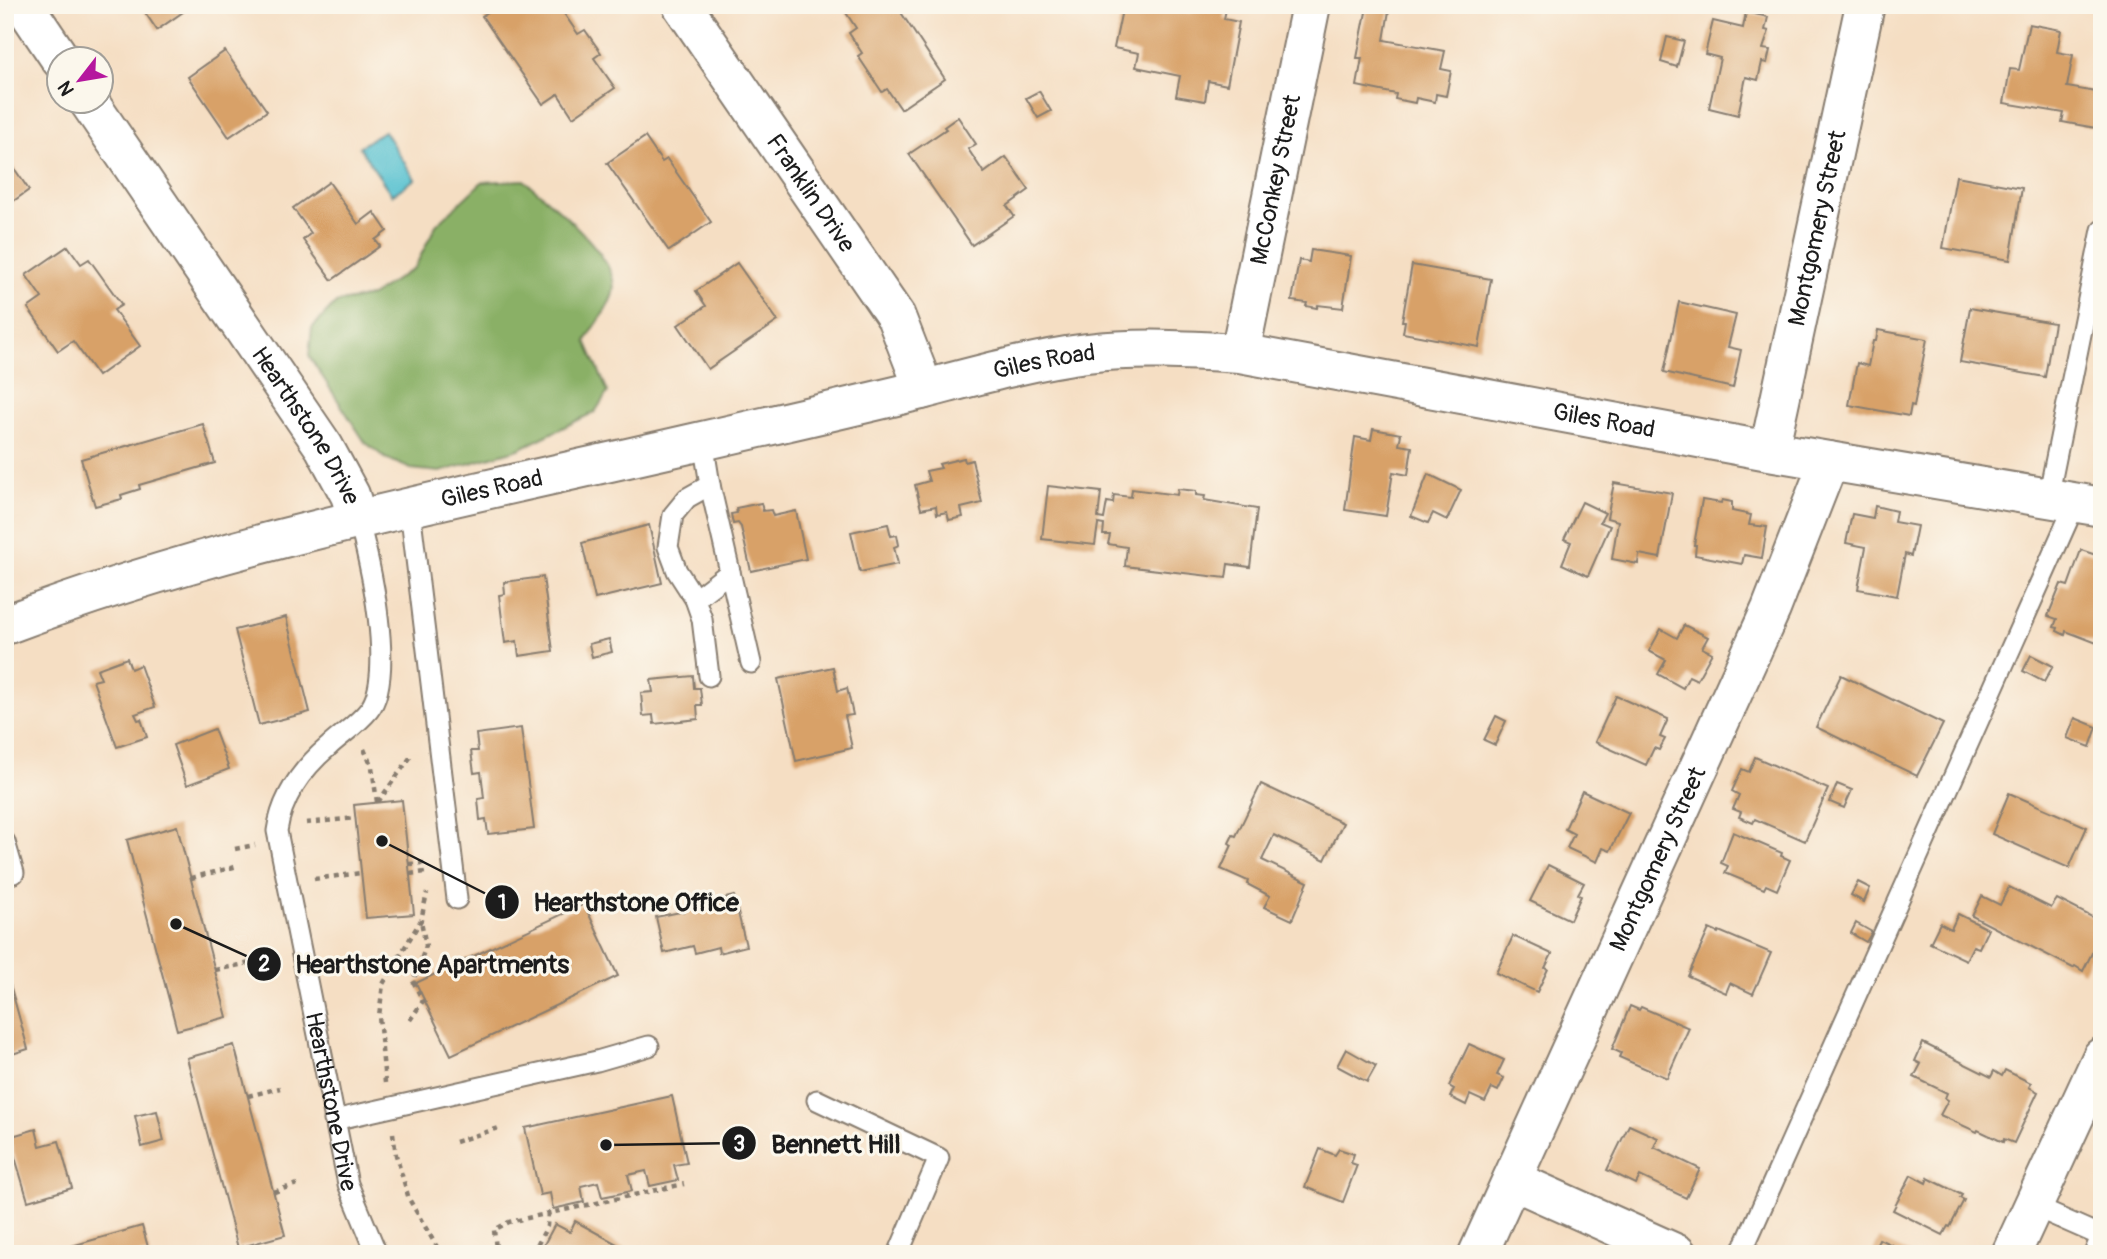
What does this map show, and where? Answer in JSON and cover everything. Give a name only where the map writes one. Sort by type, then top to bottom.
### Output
[{"type":"street","points":[[24,5],[52,46]]},
{"type":"street","name":"Franklin Drive","points":[[682,5],[896,317],[913,360],[921,390]]},
{"type":"street","name":"McConkey Street","points":[[1240,353],[1311,5]]},
{"type":"street","name":"Montgomery Street","points":[[1769,451],[1865,5]]},
{"type":"street","name":"Hearthstone Drive","points":[[99,116],[324,447],[350,495],[358,520]]},
{"type":"street","name":"Giles Road","points":[[5,625],[151,574],[358,520],[1026,364],[1085,354],[1174,349],[1240,353],[1769,451],[2075,502]]},
{"type":"street","name":"Montgomery Street","points":[[1478,1254],[1771,609],[1829,461]]},
{"type":"street","points":[[2011,1254],[2102,1057]]},
{"type":"street","points":[[1512,1180],[1677,1254]]},
{"type":"lane","points":[[1741,1254],[2075,502],[2102,230]]},
{"type":"lane","points":[[703,441],[710,485],[751,663]]},
{"type":"lane","points":[[709,676],[702,619],[695,599],[677,571],[668,547],[673,515],[687,498],[710,485]]},
{"type":"lane","points":[[410,509],[457,899]]},
{"type":"lane","name":"Hearthstone Drive","points":[[358,520],[375,590],[380,657],[377,692],[371,708],[327,747],[297,779],[281,807],[277,831],[348,1184],[377,1254]]},
{"type":"lane","points":[[695,599],[730,572]]},
{"type":"lane","points":[[5,842],[14,873],[5,875]]},
{"type":"lane","points":[[334,1120],[597,1061],[649,1046]]},
{"type":"lane","points":[[817,1100],[939,1158],[898,1254]]},
{"type":"lane","points":[[2033,1206],[2101,1236],[2094,1254]]},
{"type":"path","points":[[410,741],[413,769]]},
{"type":"path","points":[[372,767],[377,802],[412,755]]},
{"type":"path","points":[[296,824],[355,818]]},
{"type":"path","points":[[386,1090],[379,1016],[383,984],[421,920],[427,894],[424,863],[409,864]]},
{"type":"path","points":[[191,878],[238,866]]},
{"type":"path","points":[[410,874],[425,872]]},
{"type":"path","points":[[303,880],[361,873]]},
{"type":"path","points":[[410,1020],[423,1001],[413,981],[426,946],[421,920]]},
{"type":"path","points":[[215,970],[255,962]]},
{"type":"path","points":[[248,1096],[280,1088]]},
{"type":"path","points":[[391,1125],[396,1155],[409,1199],[441,1254]]},
{"type":"path","points":[[455,1142],[502,1127]]},
{"type":"path","points":[[274,1192],[297,1184]]},
{"type":"path","points":[[500,1254],[496,1249],[494,1230],[509,1222],[684,1184]]},
{"type":"path","points":[[533,1254],[547,1226],[548,1213]]},
{"type":"path","points":[[735,1254],[736,1249],[758,1254]]},
{"type":"green space","points":[[524,180],[581,231],[595,247],[613,279],[611,299],[586,341],[608,392],[595,412],[519,449],[440,472],[411,469],[385,458],[365,442],[309,356],[312,328],[336,303],[371,296],[415,267],[436,225],[482,182]]},
{"type":"water","points":[[384,131],[415,179],[392,195],[359,147]]},
{"type":"building","points":[[140,5],[193,5],[157,30]]},
{"type":"building","points":[[498,5],[558,5],[578,34],[585,30],[601,53],[594,58],[615,88],[573,117],[558,94],[543,104],[482,16]]},
{"type":"building","points":[[841,5],[896,5],[945,79],[901,109],[887,89],[882,92],[858,56],[862,53],[849,33],[856,28]]},
{"type":"building","points":[[1123,5],[1158,5],[1191,13],[1193,5],[1226,9],[1224,19],[1239,22],[1227,85],[1208,81],[1205,101],[1176,96],[1180,76],[1136,67],[1139,53],[1114,48]]},
{"type":"building","points":[[1367,7],[1389,11],[1384,40],[1445,51],[1441,69],[1451,71],[1446,96],[1436,94],[1435,102],[1416,98],[1415,103],[1395,99],[1396,94],[1357,86],[1362,58],[1357,58]]},
{"type":"building","points":[[1746,12],[1768,17],[1765,30],[1769,31],[1763,49],[1770,50],[1767,63],[1762,62],[1758,80],[1746,77],[1738,115],[1709,108],[1720,58],[1705,54],[1713,21],[1743,28]]},
{"type":"building","points":[[2029,24],[2061,30],[2057,52],[2073,55],[2067,87],[2102,93],[2096,128],[2062,122],[2064,113],[2004,103],[2010,69],[2019,70]]},
{"type":"building","points":[[1667,37],[1684,41],[1677,67],[1661,62]]},
{"type":"building","points":[[225,51],[267,111],[229,137],[188,77]]},
{"type":"building","points":[[1039,91],[1051,111],[1038,118],[1026,98]]},
{"type":"building","points":[[958,117],[976,144],[968,149],[984,173],[1006,157],[1029,190],[1007,206],[1014,216],[972,245],[909,154],[946,129],[944,127]]},
{"type":"building","points":[[645,137],[662,162],[667,159],[711,222],[669,251],[607,163]]},
{"type":"building","points":[[5,155],[29,190],[5,207]]},
{"type":"building","points":[[1956,176],[2022,188],[2010,260],[1943,248]]},
{"type":"building","points":[[329,182],[358,224],[374,212],[387,231],[375,240],[380,246],[332,280],[303,240],[311,233],[293,208]]},
{"type":"building","points":[[68,246],[81,264],[89,259],[122,305],[114,310],[140,346],[98,376],[73,341],[58,351],[28,308],[42,298],[26,275]]},
{"type":"building","points":[[1311,250],[1351,256],[1343,308],[1318,305],[1317,308],[1306,306],[1307,303],[1292,301],[1299,260],[1309,262]]},
{"type":"building","points":[[737,263],[778,321],[708,369],[678,325],[706,306],[696,291]]},
{"type":"building","points":[[1412,265],[1491,279],[1479,347],[1403,333],[1405,321],[1402,321]]},
{"type":"building","points":[[1679,302],[1736,315],[1728,347],[1741,350],[1733,388],[1664,372]]},
{"type":"building","points":[[1970,308],[2054,323],[2045,377],[1960,362]]},
{"type":"building","points":[[1878,330],[1927,339],[1914,406],[1911,405],[1909,416],[1849,405],[1857,363],[1868,366]]},
{"type":"building","points":[[203,424],[215,463],[139,485],[140,489],[121,495],[122,499],[95,506],[81,459]]},
{"type":"building","points":[[1373,429],[1401,434],[1399,445],[1412,447],[1408,475],[1393,472],[1386,516],[1345,510],[1355,437],[1371,440]]},
{"type":"building","points":[[964,458],[965,462],[972,460],[982,503],[961,508],[963,517],[949,520],[947,512],[937,514],[936,506],[921,509],[915,485],[929,481],[926,471],[941,468],[939,464]]},
{"type":"building","points":[[1428,474],[1461,490],[1447,520],[1433,513],[1428,523],[1411,516]]},
{"type":"building","points":[[1614,483],[1672,493],[1660,558],[1639,554],[1638,564],[1612,559],[1618,521],[1607,518]]},
{"type":"building","points":[[1048,486],[1101,492],[1098,518],[1104,519],[1107,502],[1113,503],[1114,495],[1131,497],[1132,489],[1177,495],[1178,489],[1196,491],[1196,495],[1205,496],[1204,500],[1257,509],[1250,567],[1228,564],[1226,578],[1125,566],[1127,547],[1108,544],[1110,535],[1103,535],[1104,525],[1098,524],[1095,545],[1042,539]]},
{"type":"building","points":[[1702,500],[1732,502],[1732,511],[1751,515],[1749,525],[1767,527],[1762,558],[1744,555],[1742,564],[1695,555],[1694,545]]},
{"type":"building","points":[[1582,502],[1605,513],[1600,522],[1610,526],[1588,576],[1562,564],[1571,542],[1564,539]]},
{"type":"building","points":[[761,503],[763,511],[771,510],[773,516],[796,511],[806,559],[751,571],[741,527],[738,523],[733,524],[731,514],[737,513],[736,508]]},
{"type":"building","points":[[1875,506],[1896,511],[1894,522],[1917,526],[1911,556],[1905,554],[1897,596],[1858,589],[1866,547],[1846,543],[1852,514],[1873,518]]},
{"type":"building","points":[[888,524],[891,536],[897,535],[899,545],[894,547],[898,564],[860,572],[851,532]]},
{"type":"building","points":[[649,525],[662,583],[595,599],[582,543]]},
{"type":"building","points":[[2081,550],[2102,557],[2102,645],[2066,631],[2065,635],[2057,631],[2058,628],[2054,627],[2057,619],[2048,616],[2061,584],[2068,586]]},
{"type":"building","points":[[543,577],[553,651],[519,656],[517,641],[505,643],[499,595],[505,594],[504,582]]},
{"type":"building","points":[[286,617],[310,712],[259,725],[235,630]]},
{"type":"building","points":[[1684,625],[1708,637],[1702,648],[1712,653],[1697,680],[1689,676],[1683,688],[1658,674],[1666,660],[1649,651],[1661,629],[1677,638]]},
{"type":"building","points":[[609,639],[612,652],[592,657],[589,644]]},
{"type":"building","points":[[2031,655],[2053,666],[2044,682],[2023,671]]},
{"type":"building","points":[[127,658],[131,669],[140,665],[155,707],[135,714],[138,720],[141,719],[147,737],[117,747],[93,681],[101,679],[97,669]]},
{"type":"building","points":[[833,667],[838,691],[847,688],[853,715],[845,716],[852,748],[796,761],[778,679]]},
{"type":"building","points":[[1841,675],[1943,724],[1917,776],[1816,727]]},
{"type":"building","points":[[693,676],[694,688],[700,688],[702,705],[697,705],[698,719],[654,724],[653,715],[643,716],[641,693],[653,692],[651,680]]},
{"type":"building","points":[[1616,696],[1668,719],[1660,737],[1665,739],[1659,750],[1654,748],[1646,765],[1595,742]]},
{"type":"building","points":[[1496,716],[1506,721],[1495,745],[1484,740]]},
{"type":"building","points":[[2075,718],[2097,727],[2090,747],[2067,738]]},
{"type":"building","points":[[521,728],[534,829],[488,834],[486,819],[480,820],[478,799],[484,798],[481,772],[474,773],[471,751],[478,751],[476,734]]},
{"type":"building","points":[[214,729],[229,769],[187,785],[173,745]]},
{"type":"building","points":[[1755,757],[1828,789],[1805,841],[1755,819],[1753,823],[1739,817],[1741,812],[1733,809],[1739,795],[1732,791],[1742,769],[1749,772]]},
{"type":"building","points":[[1261,784],[1343,823],[1325,860],[1274,835],[1262,860],[1308,882],[1292,920],[1264,907],[1270,896],[1247,884],[1248,881],[1221,869],[1232,845],[1229,843],[1233,835],[1236,836]]},
{"type":"building","points":[[1837,784],[1852,790],[1844,808],[1830,802]]},
{"type":"building","points":[[1582,791],[1629,813],[1610,851],[1603,848],[1597,862],[1567,848],[1574,834],[1565,829]]},
{"type":"building","points":[[2009,793],[2087,827],[2069,868],[1992,834]]},
{"type":"building","points":[[402,800],[414,914],[366,918],[354,805]]},
{"type":"building","points":[[177,826],[227,1017],[177,1030],[127,840]]},
{"type":"building","points":[[1733,832],[1782,853],[1781,856],[1790,860],[1777,890],[1766,885],[1764,889],[1725,873],[1728,866],[1721,863]]},
{"type":"building","points":[[1548,865],[1584,883],[1570,920],[1530,901]]},
{"type":"building","points":[[1858,882],[1870,888],[1864,902],[1851,895]]},
{"type":"building","points":[[2009,887],[2051,908],[2057,899],[2102,922],[2102,933],[2083,971],[1972,916],[1982,896],[2000,905]]},
{"type":"building","points":[[734,896],[746,946],[719,953],[718,947],[695,953],[693,946],[664,953],[656,917]]},
{"type":"building","points":[[584,904],[618,976],[451,1055],[416,983]]},
{"type":"building","points":[[1958,914],[1988,929],[1979,948],[1973,946],[1966,960],[1930,943],[1940,923],[1951,929]]},
{"type":"building","points":[[1856,923],[1872,932],[1866,942],[1851,933]]},
{"type":"building","points":[[1709,929],[1771,953],[1753,994],[1730,983],[1726,993],[1688,976]]},
{"type":"building","points":[[1513,936],[1552,954],[1537,992],[1496,973]]},
{"type":"building","points":[[6,970],[28,1049],[9,1055],[5,1048]]},
{"type":"building","points":[[1630,1006],[1639,1010],[1641,1007],[1689,1028],[1667,1078],[1619,1057],[1621,1053],[1612,1049]]},
{"type":"building","points":[[1923,1043],[1991,1077],[1994,1071],[2002,1076],[2005,1070],[2031,1083],[2029,1087],[2038,1092],[2014,1143],[2004,1139],[2003,1142],[1940,1115],[1948,1100],[1945,1098],[1947,1093],[1914,1077],[1921,1064],[1915,1061]]},
{"type":"building","points":[[1469,1044],[1504,1060],[1497,1075],[1504,1078],[1498,1091],[1492,1088],[1485,1102],[1470,1095],[1466,1105],[1450,1097],[1454,1089],[1449,1086]]},
{"type":"building","points":[[234,1045],[285,1235],[238,1248],[187,1058]]},
{"type":"building","points":[[1346,1049],[1376,1066],[1367,1082],[1337,1066]]},
{"type":"building","points":[[672,1096],[687,1163],[674,1165],[678,1180],[650,1186],[646,1171],[628,1175],[632,1191],[602,1197],[598,1182],[581,1186],[584,1202],[553,1209],[550,1193],[540,1195],[525,1128]]},
{"type":"building","points":[[157,1111],[164,1141],[142,1147],[135,1116]]},
{"type":"building","points":[[1629,1125],[1658,1138],[1654,1147],[1700,1169],[1686,1198],[1640,1176],[1636,1184],[1607,1170]]},
{"type":"building","points":[[36,1129],[40,1146],[59,1141],[72,1188],[28,1201],[9,1137]]},
{"type":"building","points":[[1320,1149],[1335,1155],[1339,1149],[1354,1154],[1351,1163],[1357,1165],[1343,1202],[1305,1187]]},
{"type":"building","points":[[1911,1175],[1926,1183],[1928,1178],[1962,1195],[1960,1198],[1964,1200],[1943,1235],[1893,1210]]},
{"type":"building","points":[[575,1221],[635,1254],[539,1254],[555,1224],[570,1232]]},
{"type":"building","points":[[142,1226],[150,1254],[47,1253]]},
{"type":"building","points":[[1879,1239],[1911,1254],[1872,1254]]},
{"type":"place","name":"Hearthstone Office","points":[[382,841]]},
{"type":"place","name":"Hearthstone Apartments","points":[[176,924]]},
{"type":"place","name":"Bennett Hill","points":[[606,1145]]}]
